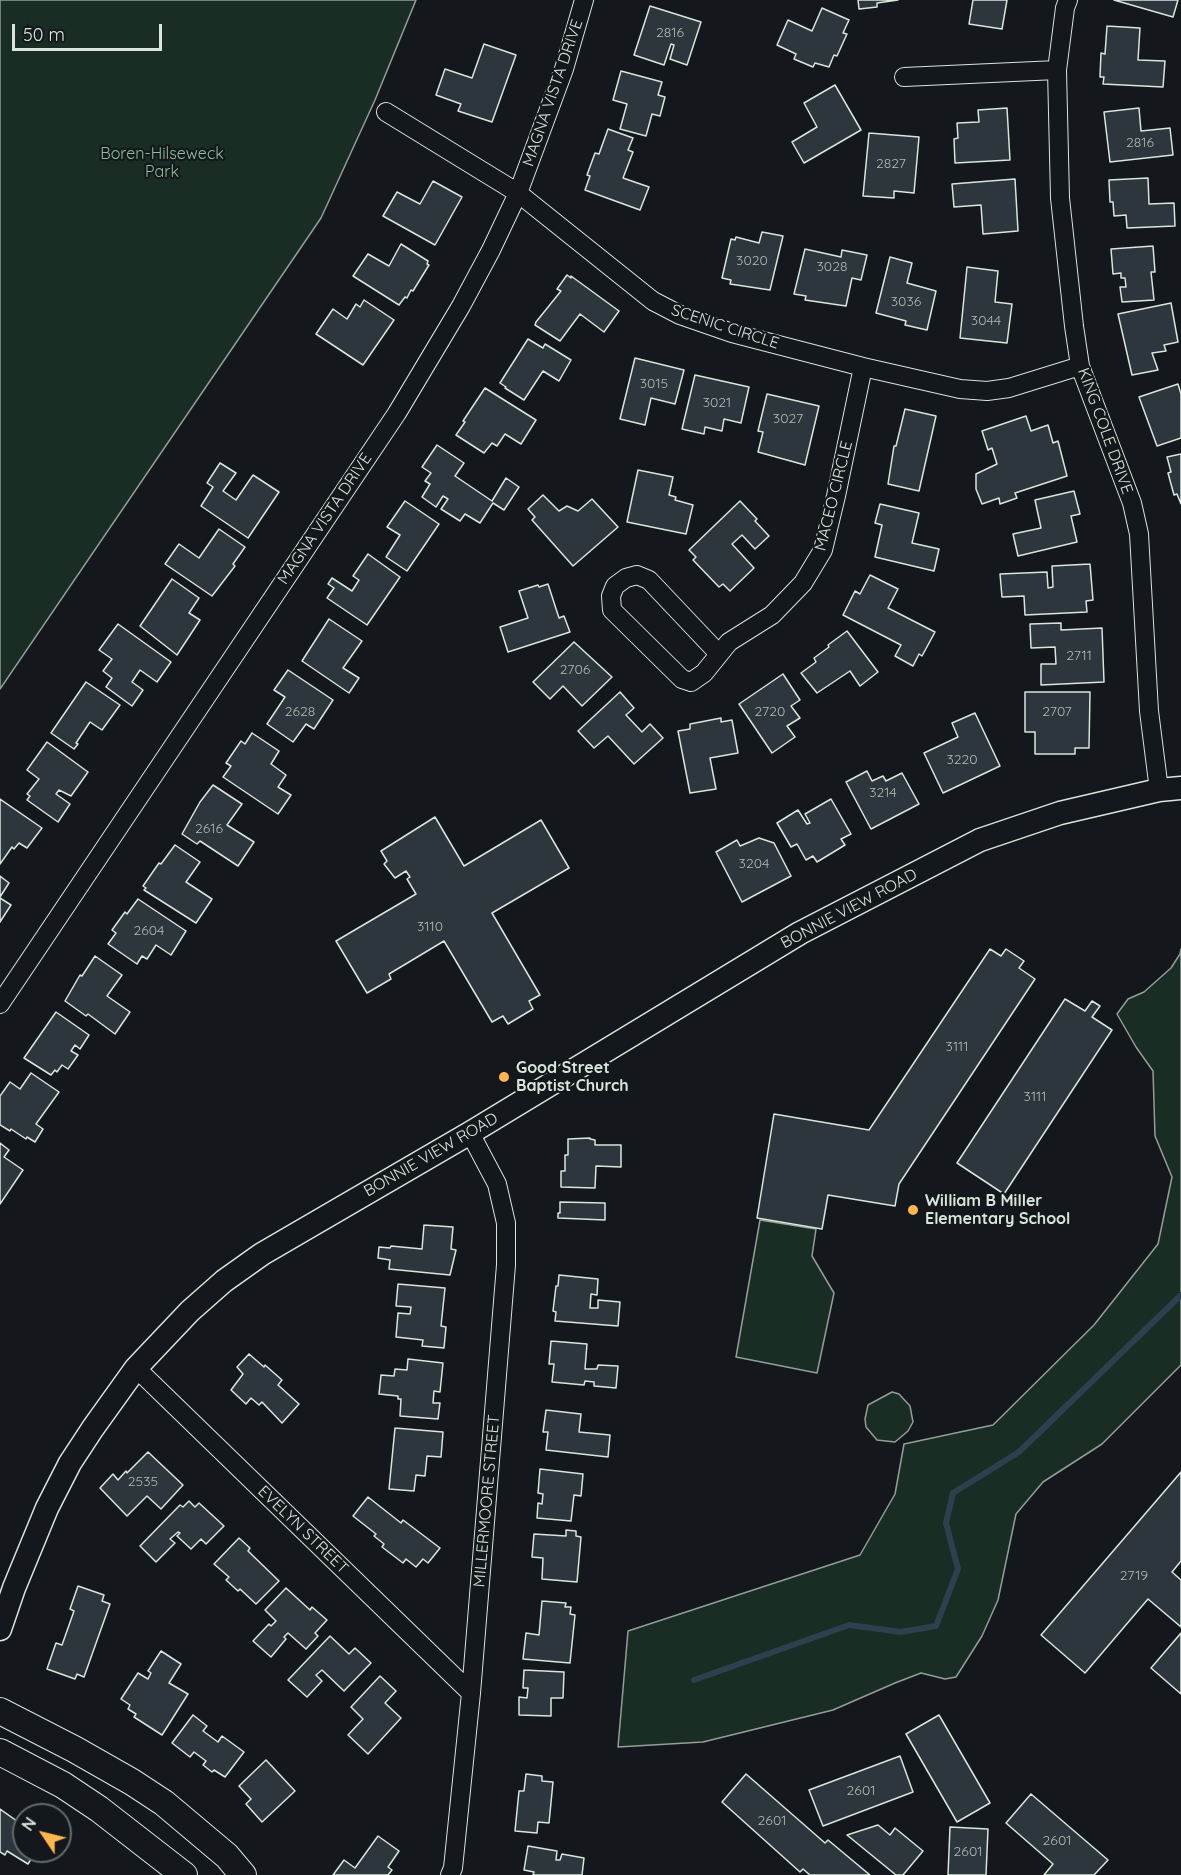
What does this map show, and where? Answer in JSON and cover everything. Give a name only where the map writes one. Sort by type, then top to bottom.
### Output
[{"type":"main road","points":[[0,1712],[74,1749],[164,1803],[227,1856],[243,1875]]},
{"type":"main road","points":[[0,1752],[63,1785],[90,1803],[184,1875]]},
{"type":"street","name":"MAGNA VISTA DRIVE","points":[[0,1004],[397,413],[461,306],[518,193],[564,69],[584,0]]},
{"type":"street","name":"KING COLE DRIVE","points":[[1068,0],[1057,70],[1060,198],[1074,326],[1080,366],[1132,502],[1139,534],[1149,711],[1158,790]]},
{"type":"street","points":[[904,77],[1057,70]]},
{"type":"street","name":"SCENIC CIRCLE","points":[[386,112],[518,193],[653,301],[680,315],[732,333],[960,389],[987,391],[1009,388],[1080,366]]},
{"type":"street","name":"MACEO CIRCLE","points":[[720,654],[649,580],[637,575],[626,578],[615,586],[610,596],[612,610],[682,680],[691,682],[704,673],[720,654],[729,642],[772,615],[803,582],[823,550],[863,367]]},
{"type":"street","name":"BONNIE VIEW ROAD","points":[[0,1629],[33,1541],[70,1462],[93,1428],[136,1368],[190,1311],[262,1254],[470,1133],[801,933],[980,840],[1060,813],[1158,790],[1181,788]]},
{"type":"street","name":"MILLERMOORE STREET","points":[[450,1875],[453,1868],[471,1693],[506,1255],[506,1224],[497,1184],[470,1133]]},
{"type":"street","name":"EVELYN STREET","points":[[136,1368],[471,1693]]},
{"type":"green space","name":"Boren-Hilseweck Park","points":[[0,0],[416,0],[375,100],[321,218],[0,689]]},
{"type":"green space","points":[[1181,949],[1181,1365],[1102,1444],[1043,1482],[1016,1514],[998,1600],[982,1636],[956,1677],[945,1679],[921,1673],[833,1710],[703,1742],[618,1747],[628,1631],[860,1555],[895,1494],[904,1444],[993,1425],[1094,1325],[1158,1244],[1172,1177],[1155,1136],[1153,1071],[1117,1014],[1128,999],[1144,992],[1171,968]]},
{"type":"green space","points":[[760,1220],[816,1229],[812,1256],[834,1293],[817,1373],[736,1357]]},
{"type":"green space","points":[[892,1392],[899,1394],[910,1406],[913,1422],[908,1431],[895,1442],[877,1440],[866,1427],[868,1405]]},
{"type":"building","points":[[858,0],[898,0],[877,3],[877,7],[859,9]]},
{"type":"building","points":[[973,0],[1007,0],[1002,29],[969,24]]},
{"type":"building","points":[[1114,0],[1178,0],[1173,17]]},
{"type":"building","points":[[650,6],[701,22],[687,65],[670,59],[674,45],[671,44],[664,65],[634,55]]},
{"type":"building","points":[[822,8],[849,20],[843,33],[847,34],[829,67],[815,63],[813,67],[794,59],[796,54],[777,45],[788,20],[812,31]]},
{"type":"building","points":[[1107,26],[1140,28],[1138,60],[1165,61],[1163,87],[1103,84],[1104,77],[1100,77],[1101,53],[1105,54]]},
{"type":"building","points":[[484,44],[516,55],[492,122],[458,111],[461,104],[436,95],[445,69],[472,78]]},
{"type":"building","points":[[621,71],[662,82],[658,95],[665,97],[660,116],[652,114],[646,136],[620,129],[627,104],[613,100]]},
{"type":"building","points":[[835,85],[861,130],[804,163],[792,142],[817,127],[804,103]]},
{"type":"building","points":[[1007,108],[1010,160],[955,163],[954,139],[958,138],[957,123],[979,122],[978,110]]},
{"type":"building","points":[[1139,108],[1141,131],[1170,128],[1173,155],[1110,162],[1104,112]]},
{"type":"building","points":[[608,129],[633,138],[628,150],[633,152],[623,178],[649,187],[640,210],[585,190],[590,176],[587,175],[595,153],[599,154]]},
{"type":"building","points":[[869,133],[919,137],[914,193],[894,191],[894,198],[863,196]]},
{"type":"building","points":[[1148,178],[1149,204],[1174,203],[1175,226],[1127,228],[1126,215],[1114,216],[1113,202],[1110,202],[1109,180]]},
{"type":"building","points":[[1015,179],[1018,231],[983,234],[981,205],[954,207],[952,184]]},
{"type":"building","points":[[433,181],[462,197],[435,245],[383,216],[397,192],[420,204]]},
{"type":"building","points":[[762,232],[783,236],[770,290],[730,284],[731,280],[722,278],[731,239],[735,240],[736,237],[759,243]]},
{"type":"building","points":[[401,244],[428,261],[429,265],[413,291],[411,290],[407,298],[405,297],[399,305],[353,276],[368,254],[389,266]]},
{"type":"building","points":[[1153,246],[1155,272],[1151,272],[1154,300],[1122,302],[1120,287],[1126,287],[1125,278],[1121,278],[1121,273],[1113,274],[1111,249]]},
{"type":"building","points":[[805,249],[841,257],[842,250],[867,255],[861,280],[852,278],[846,306],[805,300],[806,296],[794,294]]},
{"type":"building","points":[[890,257],[912,263],[907,283],[936,291],[927,330],[905,325],[906,321],[876,313]]},
{"type":"building","points":[[967,267],[998,271],[995,302],[1012,304],[1007,343],[960,338]]},
{"type":"building","points":[[567,275],[619,311],[604,332],[580,314],[560,341],[535,325],[561,291],[557,289]]},
{"type":"building","points":[[364,300],[394,320],[363,365],[316,334],[333,309],[347,319],[356,304],[360,307]]},
{"type":"building","points":[[1171,303],[1178,342],[1164,345],[1166,351],[1152,353],[1158,370],[1132,375],[1118,314]]},
{"type":"building","points":[[528,339],[543,348],[545,344],[571,360],[559,381],[543,371],[524,400],[500,383]]},
{"type":"building","points":[[635,358],[684,370],[675,404],[651,398],[645,425],[620,419]]},
{"type":"building","points":[[695,375],[749,387],[741,423],[724,419],[722,431],[705,427],[704,434],[682,429]]},
{"type":"building","points":[[1178,384],[1181,394],[1181,438],[1157,446],[1139,397]]},
{"type":"building","points":[[485,388],[536,420],[521,444],[505,434],[497,446],[492,443],[484,453],[456,435]]},
{"type":"building","points":[[767,394],[819,406],[805,465],[758,452],[763,432],[758,431]]},
{"type":"building","points":[[905,409],[936,416],[919,491],[888,484],[894,446],[896,446]]},
{"type":"building","points":[[1026,416],[1031,431],[1048,425],[1053,443],[1058,441],[1067,476],[1015,493],[1017,498],[1000,504],[999,498],[982,504],[976,489],[976,474],[997,464],[992,448],[988,450],[982,431]]},
{"type":"building","points":[[437,445],[464,463],[455,476],[492,501],[506,478],[519,487],[504,510],[493,503],[480,523],[465,514],[460,521],[441,509],[448,499],[443,496],[436,507],[422,497],[430,484],[425,481],[431,473],[422,467]]},
{"type":"building","points":[[1181,454],[1181,504],[1177,494],[1174,495],[1168,473],[1171,472],[1167,457]]},
{"type":"building","points":[[220,463],[236,473],[223,491],[236,500],[253,475],[279,492],[248,538],[201,506],[213,487],[207,483]]},
{"type":"building","points":[[638,470],[673,477],[669,495],[676,497],[675,500],[693,505],[686,534],[627,522]]},
{"type":"building","points":[[1074,491],[1080,514],[1071,516],[1077,542],[1018,556],[1013,534],[1041,528],[1035,500]]},
{"type":"building","points":[[543,495],[559,511],[567,506],[578,511],[592,499],[618,527],[573,566],[532,520],[535,517],[528,509]]},
{"type":"building","points":[[405,501],[439,524],[407,571],[386,557],[400,535],[387,527]]},
{"type":"building","points":[[740,501],[769,536],[755,549],[742,535],[732,544],[754,568],[730,591],[723,584],[719,587],[693,560],[696,557],[689,550]]},
{"type":"building","points":[[880,504],[919,513],[912,543],[939,549],[934,571],[875,557],[882,525],[875,523]]},
{"type":"building","points":[[219,529],[245,547],[233,564],[235,566],[212,596],[165,564],[179,544],[199,558]]},
{"type":"building","points":[[368,554],[400,577],[367,625],[327,598],[334,588],[328,584],[332,578],[352,591],[359,580],[353,576]]},
{"type":"building","points":[[1090,564],[1093,600],[1086,601],[1087,612],[1025,615],[1024,596],[1002,597],[1000,574],[1047,572],[1048,588],[1053,587],[1052,566]]},
{"type":"building","points":[[870,575],[898,589],[888,608],[935,632],[922,656],[919,654],[913,666],[895,656],[901,645],[843,615],[855,591],[860,594]]},
{"type":"building","points":[[172,579],[199,598],[189,613],[200,620],[177,655],[140,626]]},
{"type":"building","points":[[548,584],[559,618],[564,616],[570,632],[508,652],[500,627],[528,618],[519,591]]},
{"type":"building","points":[[329,619],[362,641],[343,668],[359,678],[349,693],[302,661]]},
{"type":"building","points":[[1061,623],[1061,630],[1102,628],[1104,682],[1041,685],[1041,664],[1056,664],[1055,647],[1031,648],[1030,624]]},
{"type":"building","points":[[118,624],[171,662],[157,682],[140,670],[132,682],[143,690],[132,706],[106,687],[112,678],[103,671],[112,659],[99,650]]},
{"type":"building","points":[[847,631],[878,672],[860,686],[850,671],[817,693],[801,673],[816,662],[814,658],[829,647],[828,645]]},
{"type":"building","points":[[574,642],[612,677],[582,706],[563,686],[550,699],[533,682]]},
{"type":"building","points":[[288,670],[333,700],[314,729],[306,724],[293,742],[267,724],[285,697],[274,690]]},
{"type":"building","points":[[783,674],[800,700],[791,706],[800,718],[787,726],[795,737],[772,753],[739,704]]},
{"type":"building","points":[[86,682],[120,705],[102,730],[90,722],[74,749],[51,733]]},
{"type":"building","points":[[620,692],[634,708],[626,715],[642,732],[650,724],[663,738],[634,764],[608,736],[594,748],[578,731]]},
{"type":"building","points":[[1025,692],[1090,692],[1089,748],[1075,748],[1075,754],[1035,754],[1035,732],[1025,732]]},
{"type":"building","points":[[975,713],[1000,766],[943,793],[924,753],[958,737],[952,723]]},
{"type":"building","points":[[721,718],[721,722],[732,720],[738,753],[710,758],[716,789],[690,793],[678,731],[690,729],[690,724]]},
{"type":"building","points":[[252,733],[279,751],[271,764],[286,775],[278,787],[291,795],[278,814],[223,777],[231,766],[226,763],[241,741],[245,744]]},
{"type":"building","points":[[47,742],[88,772],[71,796],[59,790],[56,794],[70,804],[58,822],[27,800],[30,796],[27,794],[39,779],[27,770]]},
{"type":"building","points":[[867,771],[872,781],[883,776],[886,781],[902,773],[919,804],[871,829],[846,782]]},
{"type":"building","points":[[213,785],[242,804],[227,825],[254,842],[238,866],[200,841],[197,844],[182,834],[200,802]]},
{"type":"building","points":[[0,799],[42,828],[27,848],[19,843],[14,849],[12,847],[0,864]]},
{"type":"building","points":[[831,799],[851,834],[841,839],[845,845],[817,862],[813,856],[806,860],[797,844],[791,847],[777,823],[798,810],[807,824],[810,823],[805,814]]},
{"type":"building","points":[[435,817],[464,866],[541,820],[569,868],[492,913],[540,995],[529,1001],[533,1009],[508,1024],[503,1016],[492,1022],[444,941],[389,974],[391,979],[367,993],[336,941],[416,894],[407,879],[410,877],[406,871],[395,878],[384,864],[387,861],[381,851]]},
{"type":"building","points":[[759,838],[774,843],[791,876],[742,902],[716,852],[737,840],[740,846]]},
{"type":"building","points":[[175,845],[200,862],[186,882],[212,899],[196,923],[144,890],[146,888],[143,886]]},
{"type":"building","points":[[0,876],[9,883],[0,897]]},
{"type":"building","points":[[0,898],[11,905],[0,922]]},
{"type":"building","points":[[138,899],[186,931],[171,955],[156,945],[147,959],[142,956],[137,964],[108,944],[116,933],[112,930]]},
{"type":"building","points":[[990,949],[1001,956],[1006,949],[1024,961],[1019,968],[1035,979],[899,1184],[895,1206],[828,1195],[822,1229],[757,1218],[774,1114],[869,1130]]},
{"type":"building","points":[[95,956],[122,975],[107,996],[130,1012],[115,1034],[88,1014],[86,1016],[65,1001],[80,975],[82,976]]},
{"type":"building","points":[[1065,999],[1085,1011],[1092,1001],[1100,1006],[1092,1017],[1112,1030],[1004,1194],[957,1163]]},
{"type":"building","points":[[56,1012],[89,1035],[80,1049],[75,1045],[71,1051],[78,1055],[68,1069],[62,1065],[57,1072],[55,1070],[51,1075],[24,1058]]},
{"type":"building","points":[[31,1073],[59,1092],[36,1124],[43,1129],[35,1142],[0,1125],[0,1096],[10,1082],[20,1089]]},
{"type":"building","points":[[590,1138],[595,1140],[595,1145],[621,1145],[621,1167],[596,1166],[595,1188],[561,1187],[561,1171],[565,1171],[565,1155],[568,1155],[568,1139]]},
{"type":"building","points":[[0,1143],[9,1150],[4,1157],[23,1170],[0,1204]]},
{"type":"building","points":[[560,1202],[605,1203],[605,1220],[558,1218]]},
{"type":"building","points":[[424,1225],[453,1227],[451,1249],[456,1250],[450,1275],[389,1269],[390,1260],[378,1258],[379,1247],[422,1249]]},
{"type":"building","points":[[559,1275],[598,1279],[597,1295],[591,1294],[590,1308],[598,1308],[598,1300],[620,1302],[618,1326],[555,1321],[556,1312],[553,1311]]},
{"type":"building","points":[[398,1284],[445,1288],[441,1326],[446,1327],[444,1348],[422,1346],[423,1340],[396,1337],[398,1313],[410,1314],[411,1307],[396,1306]]},
{"type":"building","points":[[551,1341],[587,1344],[585,1369],[597,1369],[598,1365],[618,1366],[616,1388],[594,1386],[594,1382],[585,1381],[584,1385],[552,1382],[554,1364],[549,1364]]},
{"type":"building","points":[[249,1354],[282,1380],[278,1385],[299,1404],[282,1423],[262,1402],[259,1405],[251,1398],[246,1404],[231,1390],[243,1374],[237,1367]]},
{"type":"building","points":[[408,1359],[443,1363],[440,1392],[434,1391],[433,1403],[440,1403],[438,1419],[400,1416],[401,1399],[398,1399],[398,1396],[379,1394],[381,1375],[394,1376],[395,1369],[407,1370]]},
{"type":"building","points":[[546,1410],[581,1414],[579,1432],[610,1435],[608,1457],[546,1450],[548,1432],[543,1432]]},
{"type":"building","points":[[395,1428],[443,1432],[441,1457],[427,1456],[425,1476],[416,1475],[414,1491],[389,1489]]},
{"type":"building","points":[[148,1452],[183,1485],[161,1509],[147,1496],[127,1516],[100,1488],[113,1474],[118,1480]]},
{"type":"building","points":[[540,1469],[583,1474],[581,1496],[574,1495],[571,1521],[537,1518],[538,1503],[542,1504],[543,1494],[538,1493]]},
{"type":"building","points":[[1181,1472],[1181,1561],[1172,1572],[1181,1580],[1181,1627],[1148,1599],[1085,1673],[1041,1635]]},
{"type":"building","points":[[368,1497],[401,1523],[403,1520],[440,1548],[428,1563],[423,1559],[416,1567],[406,1559],[403,1563],[382,1547],[384,1544],[374,1536],[376,1534],[353,1516]]},
{"type":"building","points":[[189,1501],[195,1507],[199,1503],[224,1526],[206,1544],[201,1539],[191,1549],[177,1536],[180,1533],[178,1532],[170,1539],[175,1543],[156,1562],[140,1546],[180,1505],[183,1507]]},
{"type":"building","points":[[566,1530],[576,1531],[576,1536],[581,1537],[577,1582],[542,1579],[543,1558],[532,1557],[534,1534],[566,1536]]},
{"type":"building","points":[[239,1538],[250,1548],[248,1551],[279,1581],[256,1604],[226,1580],[229,1577],[214,1564]]},
{"type":"building","points":[[78,1586],[104,1595],[102,1601],[110,1604],[84,1677],[77,1674],[75,1679],[47,1669],[56,1643],[62,1645],[74,1611],[70,1609]]},
{"type":"building","points":[[286,1588],[310,1610],[312,1607],[327,1620],[315,1633],[318,1636],[306,1649],[288,1633],[284,1637],[286,1639],[271,1657],[253,1641],[269,1624],[271,1626],[276,1621],[265,1610]]},
{"type":"building","points":[[542,1601],[566,1603],[565,1607],[571,1607],[570,1614],[575,1615],[570,1663],[523,1659],[526,1633],[539,1635]]},
{"type":"building","points":[[1181,1633],[1181,1694],[1151,1668]]},
{"type":"building","points":[[330,1636],[349,1654],[355,1648],[371,1663],[344,1691],[322,1670],[316,1675],[322,1681],[307,1697],[288,1680]]},
{"type":"building","points":[[161,1651],[181,1664],[169,1683],[188,1694],[162,1735],[134,1717],[136,1714],[128,1709],[130,1705],[121,1699],[138,1673],[148,1679],[151,1673],[148,1671]]},
{"type":"building","points":[[524,1670],[564,1672],[563,1698],[551,1698],[551,1716],[519,1715],[519,1697],[527,1698],[528,1688],[523,1688]]},
{"type":"building","points":[[380,1676],[396,1691],[385,1703],[401,1718],[368,1754],[348,1735],[363,1719],[351,1707]]},
{"type":"building","points":[[193,1715],[207,1726],[203,1731],[218,1742],[222,1736],[244,1752],[225,1777],[214,1770],[212,1772],[203,1765],[206,1761],[194,1752],[190,1757],[172,1743]]},
{"type":"building","points":[[939,1715],[990,1803],[957,1822],[906,1734]]},
{"type":"building","points":[[900,1756],[913,1792],[823,1826],[809,1790]]},
{"type":"building","points":[[266,1760],[295,1791],[262,1822],[246,1804],[251,1799],[239,1786]]},
{"type":"building","points":[[526,1774],[542,1776],[542,1781],[553,1782],[549,1823],[538,1822],[537,1833],[515,1831],[519,1791],[524,1791]]},
{"type":"building","points":[[746,1774],[825,1843],[828,1840],[870,1875],[810,1875],[803,1869],[800,1872],[722,1802]]},
{"type":"building","points":[[1031,1794],[1108,1860],[1094,1875],[1044,1875],[1053,1864],[1006,1823]]},
{"type":"building","points":[[0,1809],[12,1818],[12,1854],[7,1851],[5,1855],[0,1852]]},
{"type":"building","points":[[878,1825],[890,1835],[895,1828],[923,1851],[903,1875],[896,1875],[847,1835]]},
{"type":"building","points":[[950,1827],[988,1829],[986,1875],[948,1875]]},
{"type":"building","points":[[378,1836],[399,1851],[388,1867],[392,1870],[388,1875],[333,1875],[344,1860],[355,1868]]},
{"type":"building","points":[[528,1846],[557,1851],[556,1860],[560,1860],[562,1854],[584,1858],[582,1875],[533,1875],[534,1872],[524,1870]]},
{"type":"waterway","points":[[694,1680],[849,1625],[901,1632],[936,1626],[958,1569],[946,1523],[953,1493],[1019,1452],[1181,1295]]},
{"type":"place","name":"Good Street Baptist Church","points":[[504,1077]]},
{"type":"place","name":"William B Miller Elementary School","points":[[913,1210]]}]
